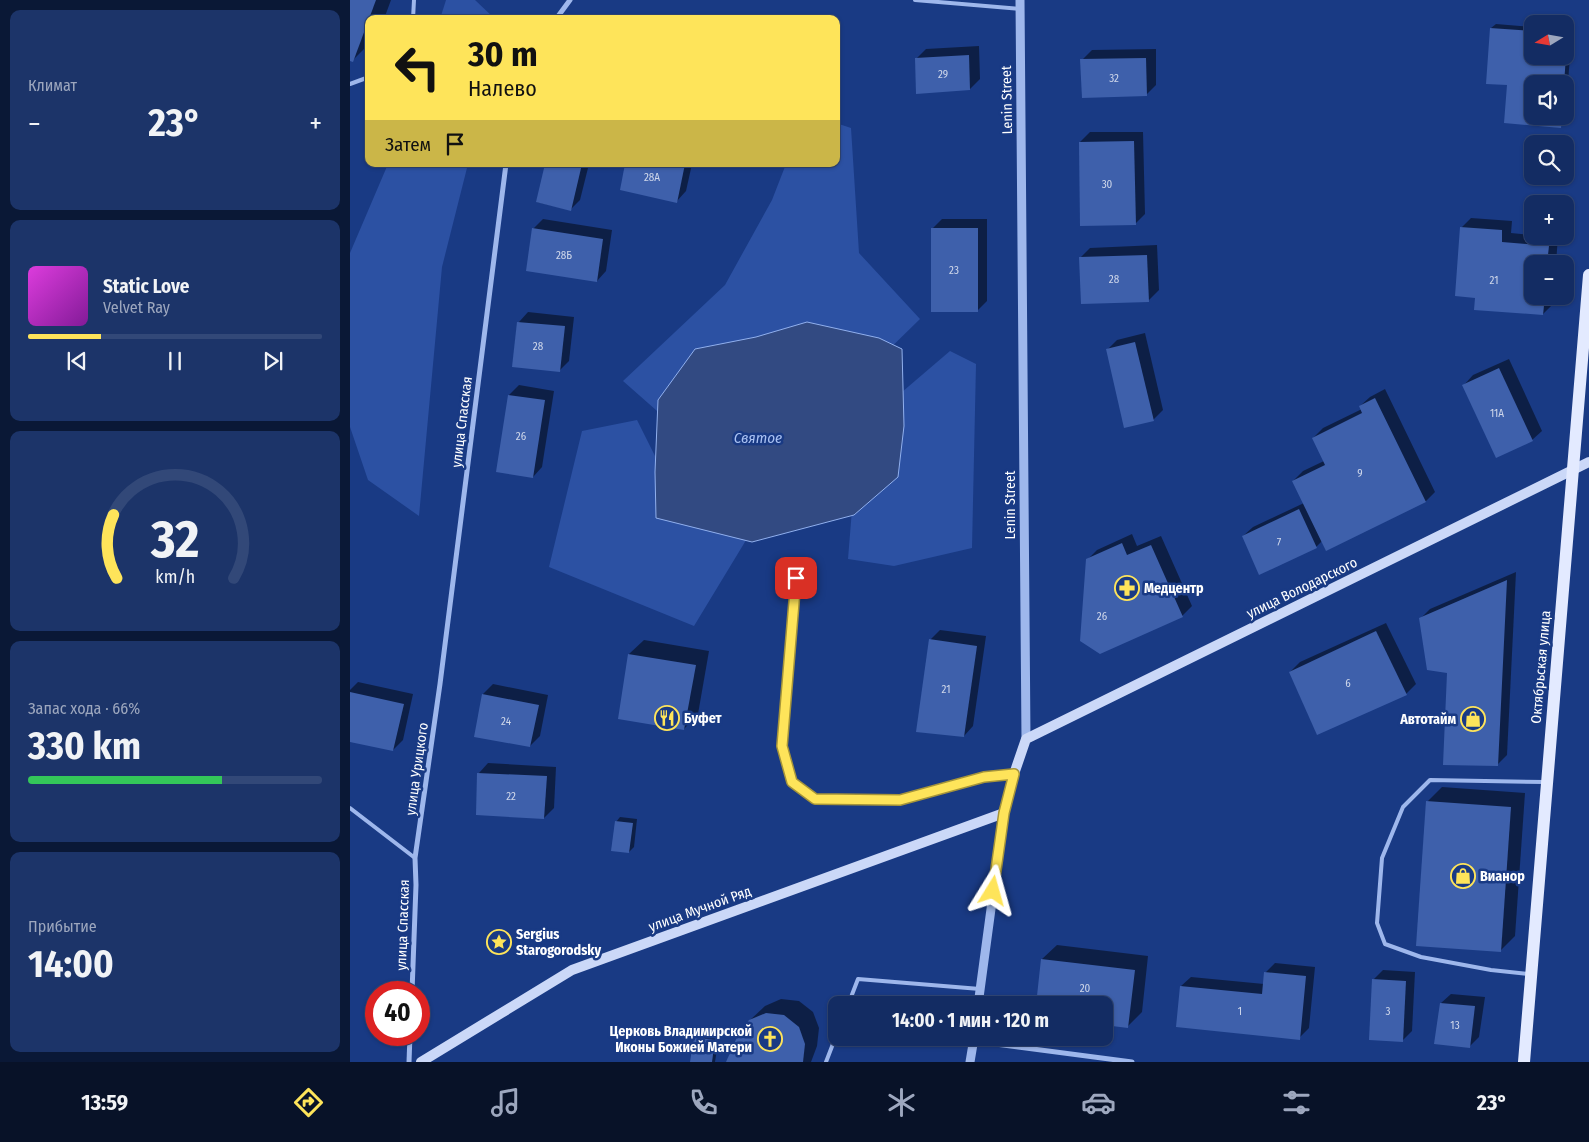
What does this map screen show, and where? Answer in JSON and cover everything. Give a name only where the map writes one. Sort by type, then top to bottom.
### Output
[{"type":"main road","name":"Октябрьская улица","points":[[1524,1062],[1589,275]]},
{"type":"main road","name":"улица Володарского","points":[[1026,739],[1589,462]]},
{"type":"main road","name":"Lenin Street","points":[[1004,813],[1014,774],[1026,739]]},
{"type":"main road","name":"улица Мучной Ряд","points":[[421,1062],[572,970],[1004,813]]},
{"type":"street","points":[[559,15],[570,0]]},
{"type":"street","name":"Lenin Street","points":[[1020,5],[1026,739]]},
{"type":"street","name":"улица Спасская","points":[[440,684],[506,167]]},
{"type":"street","name":"улица Урицкого","points":[[415,858],[440,684]]},
{"type":"street","name":"Lenin Street","points":[[979,996],[1004,813]]},
{"type":"street","name":"улица Спасская","points":[[412,981],[415,858]]},
{"type":"street","points":[[409,1062],[410,1046]]},
{"type":"street","points":[[970,1062],[972,1046]]},
{"type":"street","points":[[1021,1046],[1132,1062]]},
{"type":"lane","points":[[412,15],[414,0]]},
{"type":"lane","points":[[915,0],[1020,5]]},
{"type":"lane","points":[[350,84],[365,78]]},
{"type":"lane","points":[[796,578],[782,746],[792,782],[815,799],[900,800],[984,777],[1014,774]]},
{"type":"lane","points":[[1531,974],[1491,970],[1420,957],[1385,944],[1377,923],[1382,858],[1403,807],[1430,780],[1547,782]]},
{"type":"lane","points":[[350,808],[415,858]]},
{"type":"lane","points":[[851,996],[858,979],[980,989]]},
{"type":"lane","points":[[826,1062],[832,1046]]},
{"type":"shaded area","points":[[446,0],[475,0],[491,15],[441,15]]},
{"type":"shaded area","points":[[840,124],[851,128],[859,253],[920,319],[875,363],[665,418],[623,381],[725,285],[772,200],[785,167],[840,167]]},
{"type":"shaded area","points":[[387,167],[467,167],[442,267],[419,516],[368,480],[350,427],[350,253]]},
{"type":"shaded area","points":[[950,351],[976,364],[972,548],[894,566],[848,559],[853,497],[881,410]]},
{"type":"shaded area","points":[[637,420],[678,502],[754,527],[694,626],[549,567],[582,431]]},
{"type":"water","name":"Святое","points":[[807,322],[879,338],[902,349],[904,426],[898,477],[854,515],[752,542],[656,518],[655,472],[658,400],[695,349],[756,337]]},
{"type":"building","points":[[350,0],[376,0],[370,15],[365,15],[365,30],[353,62],[350,61]]},
{"type":"building","points":[[1490,28],[1524,30],[1524,65],[1565,65],[1565,75],[1524,75],[1524,125],[1504,123],[1507,85],[1486,84]]},
{"type":"building","points":[[969,55],[970,90],[916,94],[915,58]]},
{"type":"building","points":[[1146,58],[1147,96],[1082,98],[1080,59]]},
{"type":"building","points":[[1527,125],[1561,125],[1561,128]]},
{"type":"building","points":[[1134,141],[1136,225],[1080,226],[1079,142]]},
{"type":"building","points":[[544,167],[581,167],[571,211],[536,202]]},
{"type":"building","points":[[624,167],[684,167],[677,203],[620,190]]},
{"type":"building","points":[[1460,227],[1502,230],[1502,242],[1549,246],[1548,255],[1524,255],[1524,305],[1544,305],[1543,315],[1474,310],[1475,298],[1455,296]]},
{"type":"building","points":[[532,228],[603,239],[597,282],[526,271]]},
{"type":"building","points":[[931,228],[978,228],[978,312],[931,312]]},
{"type":"building","points":[[1147,255],[1149,302],[1081,304],[1079,257]]},
{"type":"building","points":[[517,322],[565,326],[560,372],[512,367]]},
{"type":"building","points":[[1135,342],[1154,421],[1124,428],[1106,349]]},
{"type":"building","points":[[1499,368],[1533,441],[1496,458],[1462,385]]},
{"type":"building","points":[[508,395],[545,400],[533,478],[496,472]]},
{"type":"building","points":[[1375,398],[1426,502],[1326,551],[1292,481],[1325,465],[1312,438],[1362,413],[1359,406]]},
{"type":"building","points":[[1299,509],[1317,548],[1259,575],[1242,536]]},
{"type":"building","name":"Медцентр","points":[[1122,543],[1127,555],[1151,545],[1183,617],[1100,654],[1080,641],[1086,559]]},
{"type":"building","name":"Автотайм","points":[[1507,580],[1498,766],[1443,765],[1447,673],[1427,670],[1419,618]]},
{"type":"building","points":[[1376,631],[1407,695],[1317,735],[1289,672]]},
{"type":"building","points":[[929,639],[977,646],[964,737],[916,732]]},
{"type":"building","points":[[628,654],[696,665],[684,730],[618,719]]},
{"type":"building","points":[[350,692],[404,704],[393,751],[350,742]]},
{"type":"building","points":[[482,694],[539,705],[530,747],[474,737]]},
{"type":"building","points":[[477,773],[547,776],[544,819],[476,815]]},
{"type":"building","name":"Вианор","points":[[1426,801],[1511,807],[1501,952],[1416,946]]},
{"type":"building","points":[[615,821],[633,823],[629,853],[611,851]]},
{"type":"building","points":[[1041,959],[1135,970],[1128,1028],[1113,1026],[1113,996],[1037,996]]},
{"type":"building","points":[[1264,972],[1306,976],[1300,1040],[1176,1027],[1180,986],[1262,994]]},
{"type":"building","points":[[1372,979],[1406,981],[1403,1042],[1369,1040]]},
{"type":"building","points":[[1440,1003],[1475,1006],[1470,1048],[1434,1044]]},
{"type":"building","name":"Церковь Владимирской Иконы Божией Матери","points":[[766,1013],[784,1015],[799,1027],[805,1044],[803,1062],[726,1062],[738,1035],[749,1020]]},
{"type":"building","points":[[694,1037],[715,1040],[712,1062],[690,1062]]},
{"type":"place","name":"Медцентр","points":[[1127,588]]},
{"type":"place","name":"Буфет","points":[[667,718]]},
{"type":"place","name":"Автотайм","points":[[1473,719]]},
{"type":"place","name":"Вианор","points":[[1463,876]]},
{"type":"place","name":"Sergius Starogorodsky","points":[[499,942]]},
{"type":"place","name":"Церковь Владимирской Иконы Божией Матери","points":[[770,1039]]},
{"type":"route","points":[[796,578],[782,746],[792,782],[815,799],[900,800],[984,777],[1014,774],[1004,813],[993,891]]}]
